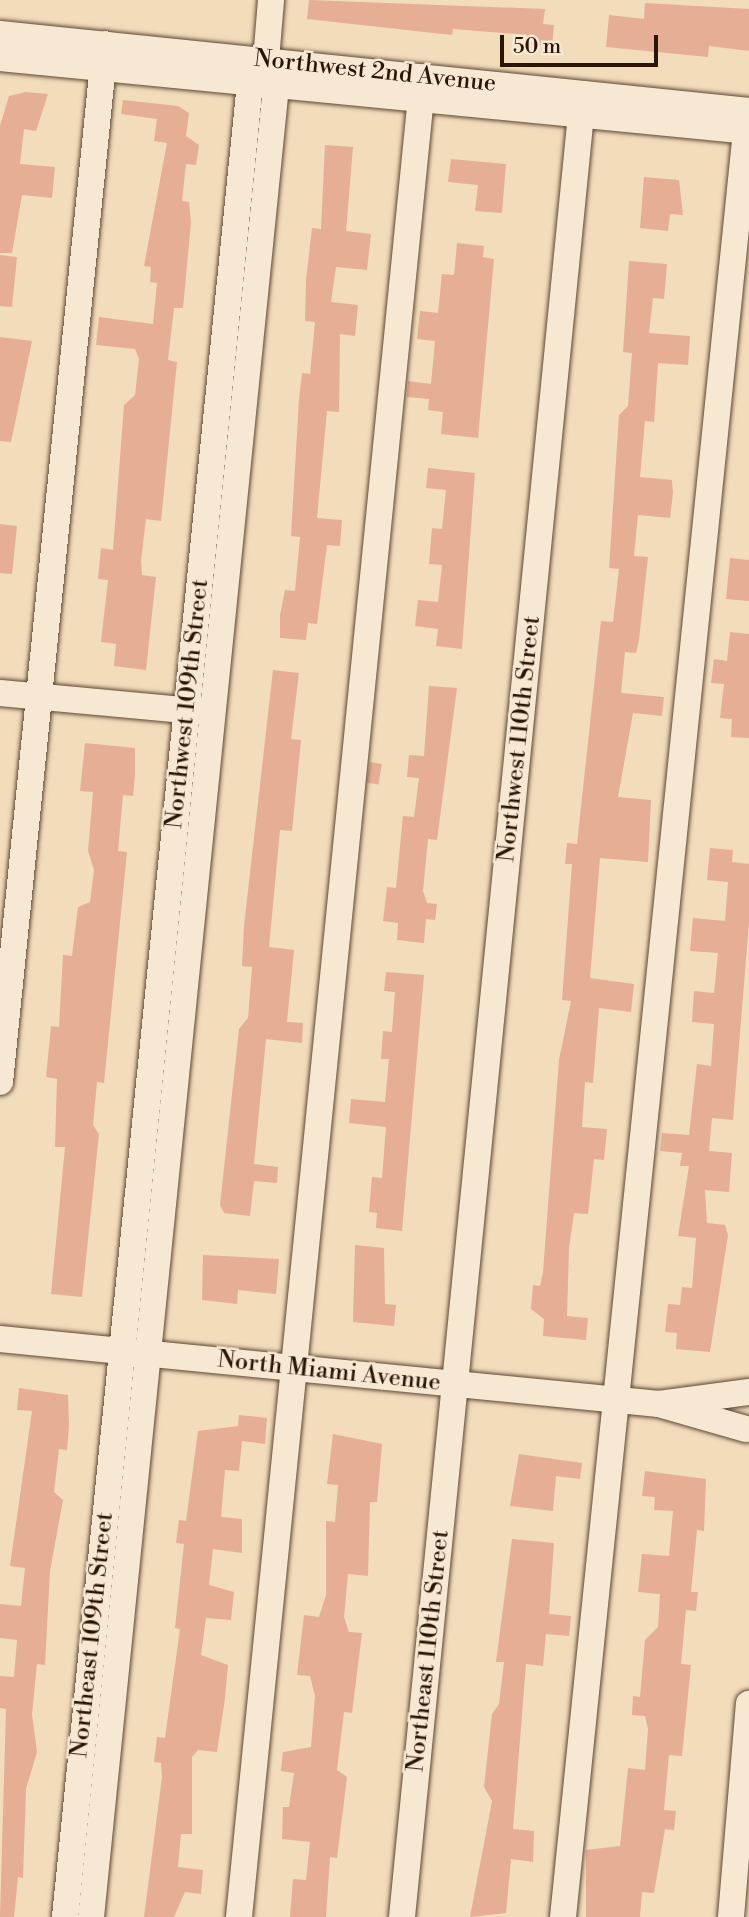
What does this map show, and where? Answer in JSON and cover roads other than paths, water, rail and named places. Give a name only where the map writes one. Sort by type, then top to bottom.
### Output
[{"type":"street","name":"Northwest 109th Street","points":[[148,1355],[170,1142],[178,931],[271,0]]},
{"type":"street","name":"Northwest 2nd Avenue","points":[[0,34],[104,56],[263,84],[421,88]]},
{"type":"street","name":"Northwest 2nd Avenue","points":[[0,58],[104,56],[266,61],[421,88],[748,121]]},
{"type":"street","points":[[0,1083],[104,56]]},
{"type":"street","points":[[239,1917],[421,88]]},
{"type":"street","name":"Northwest 110th Street","points":[[456,1385],[582,105]]},
{"type":"street","points":[[563,1917],[614,1400],[748,121]]},
{"type":"street","points":[[0,693],[200,712]]},
{"type":"street","name":"Northwest 109th Street","points":[[121,1352],[143,1140],[178,931]]},
{"type":"street","points":[[143,1140],[170,1142]]},
{"type":"street","name":"North Miami Avenue","points":[[0,1339],[659,1404],[747,1431]]},
{"type":"street","name":"Northeast 109th Street","points":[[91,1917],[96,1609],[121,1352]]},
{"type":"street","name":"Northeast 109th Street","points":[[65,1917],[122,1612],[148,1355]]},
{"type":"street","name":"Northeast 110th Street","points":[[402,1917],[456,1385]]},
{"type":"street","points":[[747,1431],[741,1410],[749,1392]]},
{"type":"street","name":"North Miami Avenue","points":[[659,1404],[749,1392]]},
{"type":"street","points":[[96,1609],[122,1612]]},
{"type":"street","points":[[731,1917],[741,1888],[749,1704]]}]
